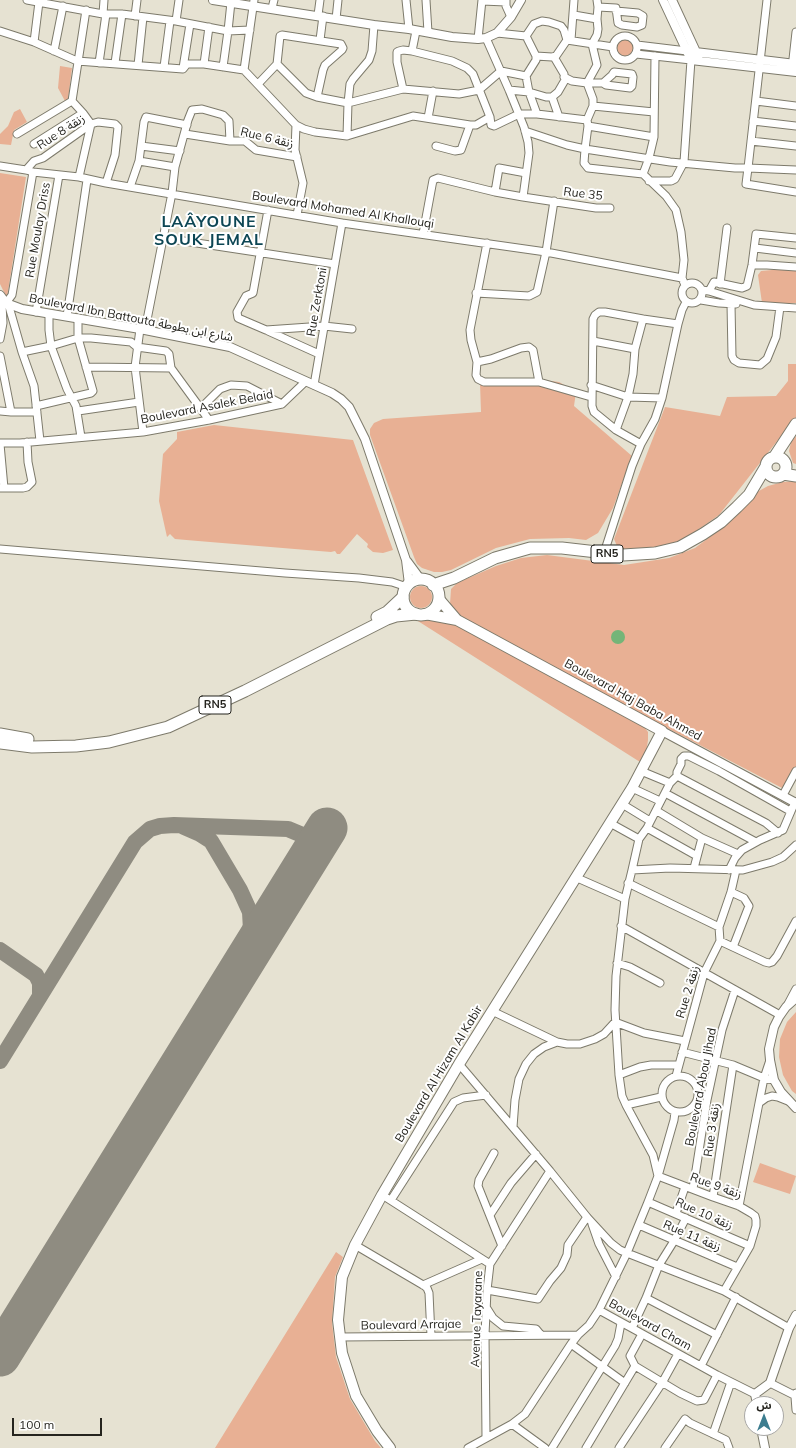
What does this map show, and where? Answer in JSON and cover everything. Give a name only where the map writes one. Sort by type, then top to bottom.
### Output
[{"type":"main road","points":[[794,426],[775,456],[781,458],[786,469],[796,476]]},
{"type":"main road","points":[[786,469],[788,449],[794,426]]},
{"type":"main road","name":"RN5","points":[[749,495],[769,459],[775,456]]},
{"type":"main road","points":[[765,468],[770,476],[786,469]]},
{"type":"main road","name":"RN5","points":[[433,585],[454,578],[495,558],[530,548],[562,548],[623,556],[640,555],[680,547],[721,522],[749,495],[786,469]]},
{"type":"main road","name":"RN5","points":[[0,743],[32,747],[76,746],[109,742],[168,727],[245,691],[387,619],[396,616],[421,614],[434,609],[439,598],[454,578]]},
{"type":"main road","points":[[421,580],[428,581],[433,585],[438,592],[439,598],[457,620]]},
{"type":"main road","name":"RN5","points":[[0,734],[23,739],[77,739],[122,733],[161,722],[387,612],[413,582],[421,580]]},
{"type":"main road","points":[[406,591],[407,608],[421,614],[457,620]]},
{"type":"main road","name":"Boulevard Haj Baba Ahmed","points":[[457,620],[662,731]]},
{"type":"main road","name":"Boulevard Al Hizam Al Kabir","points":[[390,1448],[377,1431],[356,1396],[342,1353],[338,1320],[342,1277],[355,1245],[387,1198],[459,1064],[632,788],[662,731]]},
{"type":"street","points":[[27,0],[104,14],[122,14],[228,31],[250,30]]},
{"type":"street","points":[[100,63],[104,0]]},
{"type":"street","points":[[137,0],[139,17],[138,65]]},
{"type":"street","points":[[164,67],[173,21],[179,0]]},
{"type":"street","points":[[213,0],[273,4],[336,19],[428,32],[452,37],[482,38],[497,33],[526,36]]},
{"type":"street","points":[[320,0],[320,40]]},
{"type":"street","points":[[336,19],[338,0]]},
{"type":"street","points":[[406,0],[413,30],[412,51]]},
{"type":"street","points":[[426,0],[428,32]]},
{"type":"street","points":[[497,33],[511,17],[521,0]]},
{"type":"street","points":[[554,57],[569,40],[574,15],[574,0]]},
{"type":"street","points":[[662,0],[687,51],[695,61]]},
{"type":"street","points":[[650,181],[671,181],[675,179],[684,162],[697,52],[672,0]]},
{"type":"street","points":[[767,0],[761,64],[746,184],[796,192]]},
{"type":"street","points":[[511,17],[506,1],[482,1],[482,38],[509,90],[525,131],[530,153],[523,197]]},
{"type":"street","points":[[34,42],[43,2]]},
{"type":"street","points":[[223,67],[231,2]]},
{"type":"street","points":[[244,70],[254,3]]},
{"type":"street","points":[[616,10],[616,8],[597,4],[598,29],[592,44],[597,65],[587,83],[593,99],[593,106],[588,123],[584,164],[588,168],[643,174],[666,196],[676,210],[681,232],[684,260],[682,278],[685,285]]},
{"type":"street","points":[[54,51],[63,6]]},
{"type":"street","points":[[79,177],[91,124],[72,101],[86,10]]},
{"type":"street","points":[[115,64],[122,14]]},
{"type":"street","points":[[574,15],[597,19]]},
{"type":"street","points":[[526,36],[534,24],[542,21],[560,26],[564,30],[569,40]]},
{"type":"street","points":[[183,69],[190,24]]},
{"type":"street","points":[[347,136],[350,84],[369,60],[372,51],[374,25]]},
{"type":"street","points":[[204,64],[209,27]]},
{"type":"street","points":[[0,31],[34,42],[77,61],[183,69]]},
{"type":"street","points":[[637,45],[697,52],[761,64],[794,68],[796,32]]},
{"type":"street","points":[[258,84],[277,64],[280,36],[284,34],[341,44],[343,48],[342,50],[325,65],[317,97]]},
{"type":"street","points":[[526,36],[536,56],[536,60],[526,76],[529,92],[537,114]]},
{"type":"street","points":[[626,36],[633,39],[637,45],[636,54],[631,59],[624,61],[620,60],[614,55],[613,47],[618,38],[626,36]]},
{"type":"street","points":[[569,40],[613,47]]},
{"type":"street","points":[[403,89],[396,62],[397,52],[402,50],[412,51],[452,61],[467,68],[473,74],[490,117],[491,125],[494,126],[519,114],[537,114],[559,117],[654,137]]},
{"type":"street","points":[[636,54],[695,61],[761,64]]},
{"type":"street","points":[[536,56],[554,57]]},
{"type":"street","points":[[643,174],[654,137],[655,56]]},
{"type":"street","points":[[509,90],[529,92],[546,97],[552,97],[558,92],[565,80],[554,57]]},
{"type":"street","points":[[183,69],[187,64],[204,64],[244,70],[296,125],[304,130],[347,136],[413,116],[470,125],[476,125],[490,117]]},
{"type":"street","points":[[277,64],[306,93],[317,97],[348,103],[403,89],[459,94],[479,90],[501,72],[526,76]]},
{"type":"street","points":[[564,77],[572,81],[603,83]]},
{"type":"street","points":[[428,118],[433,91]]},
{"type":"street","points":[[552,97],[559,117]]},
{"type":"street","points":[[17,134],[72,101]]},
{"type":"street","points":[[756,102],[796,106]]},
{"type":"street","points":[[593,106],[654,112]]},
{"type":"street","points":[[142,432],[135,367],[137,347],[143,330],[164,238],[175,167],[192,110],[202,110],[223,115],[229,121],[230,141]]},
{"type":"street","points":[[34,144],[83,113]]},
{"type":"street","points":[[130,187],[139,161],[146,117],[187,125]]},
{"type":"street","points":[[753,121],[796,126]]},
{"type":"street","name":"Rue 8 زنقة","points":[[30,171],[34,161],[43,158],[91,124],[98,122],[112,124],[118,127],[115,155],[106,183]]},
{"type":"street","points":[[296,125],[295,142],[303,183],[297,215]]},
{"type":"street","points":[[436,146],[455,151],[461,150],[470,125]]},
{"type":"street","points":[[525,131],[549,140],[585,149],[670,162],[684,162],[735,168],[796,170]]},
{"type":"street","name":"Rue 6 زنقة","points":[[185,134],[245,142],[256,150],[297,157]]},
{"type":"street","points":[[751,141],[796,146]]},
{"type":"street","points":[[141,146],[180,151]]},
{"type":"street","points":[[139,161],[175,167]]},
{"type":"street","name":"Boulevard Mohamed Al Khallouqi","points":[[0,166],[79,177],[87,180],[172,193],[342,223],[546,252],[682,278]]},
{"type":"street","points":[[495,192],[499,168],[526,173]]},
{"type":"street","points":[[0,339],[4,304],[12,295],[30,171]]},
{"type":"street","name":"Rue Moulay Driss","points":[[36,312],[59,175]]},
{"type":"street","name":"Rue 35","points":[[423,234],[433,180],[438,178],[495,192],[523,197],[596,208],[610,208]]},
{"type":"street","points":[[67,316],[87,180]]},
{"type":"street","points":[[476,293],[529,296],[537,292],[546,252],[554,201]]},
{"type":"street","points":[[268,210],[253,293],[246,296],[237,312],[238,318],[319,354]]},
{"type":"street","name":"Rue Zerktoni","points":[[314,385],[342,223]]},
{"type":"street","points":[[720,284],[727,228]]},
{"type":"street","points":[[796,238],[756,234],[749,283],[745,288],[714,282],[706,290],[701,300],[696,303],[691,304],[686,302],[682,297],[682,291],[685,285],[693,283],[706,290],[748,304],[764,307],[796,308]]},
{"type":"street","points":[[164,238],[335,264]]},
{"type":"street","points":[[487,243],[476,293],[470,330],[477,362],[476,375],[478,379],[484,382],[539,382],[591,397]]},
{"type":"street","points":[[754,248],[796,253]]},
{"type":"street","points":[[752,265],[767,264],[796,267]]},
{"type":"street","points":[[0,295],[34,386],[40,441]]},
{"type":"street","points":[[701,300],[732,304],[748,304]]},
{"type":"street","points":[[604,553],[625,486],[641,444],[655,419],[662,398],[678,324],[686,302]]},
{"type":"street","name":"Boulevard Ibn Battouta شارع ابن بطوطة","points":[[4,304],[49,315],[67,316],[230,347],[332,393],[350,407],[365,439],[406,560]]},
{"type":"street","points":[[732,304],[732,356],[734,360],[739,363],[760,365],[767,359],[776,337],[780,308]]},
{"type":"street","points":[[641,444],[616,430],[594,412],[591,397],[593,319],[599,312],[606,312],[678,324]]},
{"type":"street","points":[[49,315],[51,346],[67,389],[78,411],[81,437]]},
{"type":"street","points":[[0,411],[11,412],[36,409],[91,393],[93,391],[78,338],[78,318]]},
{"type":"street","points":[[616,430],[628,397],[633,374],[635,349],[643,319]]},
{"type":"street","points":[[266,330],[324,326],[352,329]]},
{"type":"street","points":[[22,352],[51,346],[78,338],[101,338],[131,342],[137,347],[166,351],[169,354],[171,368],[209,420]]},
{"type":"street","points":[[592,341],[635,349]]},
{"type":"street","points":[[477,362],[491,360],[521,348],[529,348],[533,350],[539,382]]},
{"type":"street","points":[[0,356],[1,370],[11,412]]},
{"type":"street","points":[[86,367],[171,368]]},
{"type":"street","name":"Boulevard Asalek Belaid","points":[[24,443],[142,432],[209,420],[282,404],[305,382]]},
{"type":"street","points":[[201,408],[220,389],[231,385],[247,386],[282,404]]},
{"type":"street","points":[[591,385],[628,397],[662,398]]},
{"type":"street","points":[[78,411],[139,402]]},
{"type":"street","points":[[24,443],[32,482],[27,487],[23,488],[2,488],[0,444],[24,443]]},
{"type":"street","points":[[0,549],[392,582],[406,591]]},
{"type":"street","points":[[406,560],[421,580]]},
{"type":"street","points":[[406,560],[406,591]]},
{"type":"street","name":"Boulevard Haj Baba Ahmed","points":[[662,731],[783,795],[795,803]]},
{"type":"street","points":[[658,1176],[653,1155],[626,1105],[619,1075],[616,1022],[617,963],[621,926],[628,883],[639,839],[657,811],[660,801],[670,783],[677,776],[677,772],[681,764],[681,758],[684,756],[689,756],[719,771],[790,811]]},
{"type":"street","points":[[641,771],[670,783]]},
{"type":"street","points":[[783,795],[796,771]]},
{"type":"street","points":[[677,776],[766,823],[778,833]]},
{"type":"street","points":[[632,788],[660,801]]},
{"type":"street","points":[[665,793],[756,842]]},
{"type":"street","points":[[795,803],[790,811],[783,830],[756,842],[738,854],[732,870],[731,892],[718,927],[720,940],[765,962],[772,962],[795,926]]},
{"type":"street","points":[[622,804],[649,825],[697,856]]},
{"type":"street","points":[[657,811],[702,838],[738,854]]},
{"type":"street","points":[[610,823],[639,839]]},
{"type":"street","points":[[694,868],[702,838]]},
{"type":"street","points":[[632,870],[670,868],[743,870],[772,862],[783,857],[796,845]]},
{"type":"street","points":[[575,877],[625,899]]},
{"type":"street","points":[[628,883],[718,927]]},
{"type":"street","points":[[731,892],[744,898],[749,906],[733,947]]},
{"type":"street","points":[[621,926],[780,1016]]},
{"type":"street","name":"Rue 2 زنقة","points":[[676,1076],[704,973],[720,940]]},
{"type":"street","points":[[617,963],[630,967],[660,983]]},
{"type":"street","points":[[796,989],[780,1016],[771,1038],[770,1060],[774,1080],[788,1101],[796,1108]]},
{"type":"street","name":"Boulevard Abou Jihad","points":[[693,1189],[707,1100],[722,1030],[734,990]]},
{"type":"street","points":[[786,1007],[796,998]]},
{"type":"street","points":[[492,1010],[557,1042],[568,1044],[580,1044],[595,1039],[604,1034],[616,1022]]},
{"type":"street","points":[[616,1022],[644,1033],[685,1042]]},
{"type":"street","points":[[513,1127],[515,1100],[519,1079],[526,1064],[534,1054],[544,1047],[557,1042]]},
{"type":"street","points":[[682,1052],[716,1062],[733,1065],[764,1078],[774,1080]]},
{"type":"street","points":[[739,1206],[764,1078],[770,1060]]},
{"type":"street","points":[[459,1064],[589,1219],[611,1243],[627,1253],[724,1291],[789,1328]]},
{"type":"street","points":[[619,1075],[640,1067],[651,1065],[678,1065]]},
{"type":"street","name":"Rue 3 زنقة","points":[[714,1197],[733,1065]]},
{"type":"street","points":[[676,1076],[682,1076],[691,1080],[697,1088],[698,1098],[691,1108],[686,1111],[675,1112],[666,1106],[661,1097],[663,1086],[671,1078],[676,1076]]},
{"type":"street","points":[[486,1096],[463,1098],[454,1102],[387,1198],[490,1264]]},
{"type":"street","points":[[759,1103],[772,1096],[788,1101]]},
{"type":"street","points":[[626,1105],[661,1097]]},
{"type":"street","points":[[698,1098],[707,1100]]},
{"type":"street","name":"Boulevard Cham","points":[[675,1112],[658,1176],[627,1253],[599,1310],[678,1354],[755,1394]]},
{"type":"street","points":[[494,1153],[479,1180],[478,1186],[502,1246]]},
{"type":"street","points":[[490,1214],[511,1182],[536,1154]]},
{"type":"street","name":"Avenue Tayarane","points":[[486,1437],[485,1335],[490,1264],[550,1171]]},
{"type":"street","name":"Rue 9 زنقة","points":[[658,1176],[739,1206],[755,1216],[756,1226],[750,1246]]},
{"type":"street","points":[[676,1213],[685,1186]]},
{"type":"street","name":"Rue 10 زنقة","points":[[648,1202],[750,1246]]},
{"type":"street","points":[[632,1328],[659,1265],[686,1218]]},
{"type":"street","points":[[589,1219],[599,1244],[616,1277]]},
{"type":"street","points":[[487,1290],[538,1299],[561,1268],[567,1255],[568,1245],[589,1219]]},
{"type":"street","name":"Rue 11 زنقة","points":[[639,1225],[737,1267]]},
{"type":"street","points":[[355,1245],[427,1288],[429,1293],[431,1336]]},
{"type":"street","points":[[724,1291],[750,1246]]},
{"type":"street","points":[[423,1285],[482,1259]]},
{"type":"street","points":[[701,1366],[736,1297]]},
{"type":"street","points":[[646,1298],[717,1335]]},
{"type":"street","points":[[486,1307],[493,1318],[503,1326],[536,1329],[541,1335]]},
{"type":"street","points":[[469,1448],[486,1437],[512,1424],[525,1414],[570,1344],[590,1325],[599,1310]]},
{"type":"street","points":[[755,1394],[770,1383],[789,1328],[796,1315]]},
{"type":"street","points":[[552,1448],[618,1339],[621,1323]]},
{"type":"street","points":[[642,1334],[630,1356],[635,1366],[662,1383],[693,1399],[704,1400],[717,1375]]},
{"type":"street","name":"Boulevard Arrajae","points":[[340,1337],[578,1335]]},
{"type":"street","points":[[570,1344],[625,1382]]},
{"type":"street","points":[[619,1448],[662,1383],[678,1354]]},
{"type":"street","points":[[586,1448],[635,1366]]},
{"type":"street","points":[[713,1434],[731,1382]]},
{"type":"street","points":[[770,1383],[796,1394],[796,1410]]},
{"type":"street","points":[[665,1448],[685,1418],[726,1440],[729,1448]]},
{"type":"street","points":[[512,1424],[545,1448]]},
{"type":"street","points":[[763,1436],[765,1448]]},
{"type":"shaded area","points":[[622,39],[630,39],[635,44],[633,55],[630,57],[622,57],[617,52],[617,44]]},
{"type":"shaded area","points":[[60,66],[72,68],[68,100],[65,101],[58,88]]},
{"type":"shaded area","points":[[20,109],[27,122],[14,130],[11,145],[0,144],[0,134],[8,126],[14,112]]},
{"type":"shaded area","points":[[0,173],[26,177],[7,298],[0,284]]},
{"type":"shaded area","points":[[783,269],[796,270],[796,303],[762,303],[758,275],[761,271]]},
{"type":"shaded area","points":[[788,364],[796,364],[796,417],[719,515],[692,534],[677,542],[658,548],[631,550],[622,549],[617,546],[614,539],[665,407],[720,416],[727,397],[776,396],[788,381]]},
{"type":"shaded area","points":[[536,379],[559,382],[576,392],[574,406],[632,456],[613,508],[598,533],[586,540],[569,538],[530,539],[496,548],[451,570],[442,572],[434,572],[422,568],[417,564],[414,557],[370,435],[370,429],[374,423],[383,419],[481,412],[480,383]]},
{"type":"shaded area","points":[[214,425],[353,440],[393,550],[383,553],[373,552],[367,547],[368,544],[357,534],[340,554],[337,554],[335,551],[331,552],[175,539],[170,534],[167,537],[159,501],[163,454],[177,439],[177,432]]},
{"type":"shaded area","points":[[796,436],[796,464],[793,463],[789,451],[791,442]]},
{"type":"shaded area","points":[[796,481],[796,766],[784,789],[646,717],[474,624],[453,611],[450,604],[451,589],[457,583],[496,566],[521,558],[547,555],[624,565],[669,558],[695,548],[719,530],[757,492],[768,486],[783,482]]},
{"type":"shaded area","points":[[421,586],[429,589],[432,597],[429,605],[421,608],[413,605],[410,597],[413,589]]},
{"type":"shaded area","points":[[410,616],[451,621],[641,723],[648,732],[646,753],[640,762]]},
{"type":"shaded area","points":[[618,630],[623,632],[625,637],[623,642],[618,644],[613,642],[611,637],[613,632]]},
{"type":"shaded area","points":[[796,1012],[796,1094],[792,1091],[783,1075],[779,1057],[780,1039],[787,1022]]},
{"type":"shaded area","points":[[760,1163],[796,1176],[790,1194],[753,1182]]},
{"type":"shaded area","points":[[336,1252],[343,1257],[335,1277],[332,1323],[336,1357],[350,1399],[375,1441],[381,1448],[215,1448]]},
{"type":"taxiway","points":[[0,1061],[135,842],[150,829],[160,826],[174,825],[288,829],[319,842]]},
{"type":"taxiway","points":[[184,827],[211,841],[240,890],[250,912],[252,942],[244,962]]},
{"type":"taxiway","points":[[0,950],[36,975],[40,983],[40,996]]},
{"type":"runway","points":[[0,1356],[327,828]]},
{"type":"district","name":"LAÂYOUNE SOUK JEMAL","points":[[209,231]]}]
